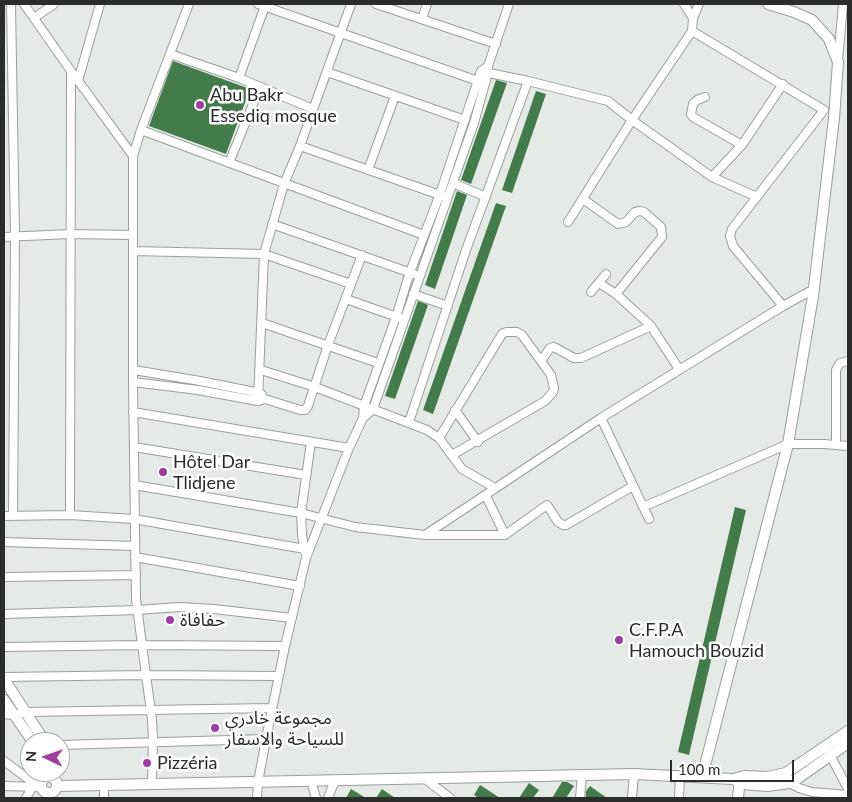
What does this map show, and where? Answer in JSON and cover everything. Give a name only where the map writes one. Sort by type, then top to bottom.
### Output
[{"type":"main road","points":[[702,777],[788,444],[814,289],[834,118],[838,62],[829,39],[812,20],[768,4]]},
{"type":"main road","points":[[4,678],[39,732]]},
{"type":"main road","points":[[4,700],[9,714],[24,732]]},
{"type":"main road","points":[[48,785],[634,774],[737,780],[774,786],[787,778],[797,780],[848,731]]},
{"type":"main road","points":[[828,751],[848,743]]},
{"type":"main road","points":[[737,780],[738,798]]},
{"type":"street","points":[[12,4],[14,236],[13,516]]},
{"type":"street","points":[[24,4],[133,156]]},
{"type":"street","points":[[34,18],[54,4]]},
{"type":"street","points":[[78,81],[100,4]]},
{"type":"street","points":[[152,784],[153,741],[151,710],[137,610],[135,557],[133,156],[187,4]]},
{"type":"street","points":[[261,397],[260,370],[264,254],[284,184],[300,146],[350,4]]},
{"type":"street","points":[[376,4],[496,44]]},
{"type":"street","points":[[422,19],[427,4]]},
{"type":"street","points":[[257,798],[258,782],[272,708],[306,558],[349,448],[363,418],[364,406],[378,363],[424,235],[444,196],[453,183],[474,123],[486,70],[509,4]]},
{"type":"street","points":[[684,4],[693,18]]},
{"type":"street","points":[[568,222],[632,120],[692,31],[693,18],[699,4]]},
{"type":"street","points":[[838,62],[844,37],[843,4]]},
{"type":"street","points":[[239,78],[262,5],[478,81]]},
{"type":"street","points":[[692,31],[783,84],[834,118]]},
{"type":"street","points":[[170,54],[239,78],[313,109]]},
{"type":"street","points":[[363,418],[373,409],[420,276],[478,81],[486,70]]},
{"type":"street","points":[[486,70],[608,101],[712,177],[757,197]]},
{"type":"street","points":[[70,515],[71,72]]},
{"type":"street","points":[[327,72],[465,120]]},
{"type":"street","points":[[409,422],[528,81]]},
{"type":"street","points":[[712,177],[742,145],[783,84]]},
{"type":"street","points":[[229,163],[260,87]]},
{"type":"street","points":[[368,170],[395,96]]},
{"type":"street","points":[[705,97],[693,104],[691,114],[693,117],[742,145]]},
{"type":"street","points":[[783,306],[729,239],[732,229],[824,110]]},
{"type":"street","points":[[141,130],[424,235]]},
{"type":"street","points":[[300,146],[444,196]]},
{"type":"street","points":[[453,183],[486,197]]},
{"type":"street","points":[[583,199],[618,224],[626,222],[635,212],[644,212],[662,230],[662,237],[616,294]]},
{"type":"street","points":[[272,224],[420,276]]},
{"type":"street","points":[[4,237],[70,234],[132,235]]},
{"type":"street","points":[[133,251],[264,254],[351,284]]},
{"type":"street","points":[[134,370],[261,397],[302,410],[308,406],[328,345],[362,255]]},
{"type":"street","points":[[591,292],[606,274]]},
{"type":"street","points":[[599,282],[616,294],[651,326],[679,369]]},
{"type":"street","points":[[425,535],[601,418],[783,306],[814,289]]},
{"type":"street","points":[[413,294],[448,306]]},
{"type":"street","points":[[346,298],[404,320]]},
{"type":"street","points":[[262,323],[378,363]]},
{"type":"street","points":[[541,361],[550,348],[556,348],[574,358],[581,358],[651,326]]},
{"type":"street","points":[[438,438],[502,334],[517,332],[522,335],[554,382],[550,398],[478,442],[452,455]]},
{"type":"street","points":[[836,445],[836,370],[840,363],[848,361]]},
{"type":"street","points":[[260,370],[315,387],[409,422],[438,438],[462,469],[495,488]]},
{"type":"street","points":[[133,382],[261,397]]},
{"type":"street","points":[[455,410],[478,442]]},
{"type":"street","points":[[133,412],[349,448]]},
{"type":"street","points":[[601,418],[648,519]]},
{"type":"street","points":[[306,558],[301,513],[311,442]]},
{"type":"street","points":[[643,506],[788,444],[848,446]]},
{"type":"street","points":[[134,447],[306,475]]},
{"type":"street","points":[[134,485],[301,513],[355,527],[425,535],[505,535],[546,505],[549,506],[558,522],[566,525],[633,486]]},
{"type":"street","points":[[486,496],[505,535]]},
{"type":"street","points":[[4,516],[70,515],[134,519],[304,549]]},
{"type":"street","points":[[4,542],[135,546]]},
{"type":"street","points":[[135,557],[300,586]]},
{"type":"street","points":[[4,577],[136,575]]},
{"type":"street","points":[[4,614],[179,607],[292,618]]},
{"type":"street","points":[[4,647],[141,645],[285,646]]},
{"type":"street","points":[[4,678],[146,675],[279,676]]},
{"type":"street","points":[[9,714],[26,712],[272,708]]},
{"type":"street","points":[[70,745],[266,738]]},
{"type":"street","points":[[828,751],[848,789]]},
{"type":"street","points":[[4,761],[48,785]]},
{"type":"street","points":[[632,798],[634,774]]},
{"type":"street","points":[[580,798],[582,775]]},
{"type":"street","points":[[679,798],[680,776]]},
{"type":"street","points":[[423,778],[450,798]]},
{"type":"street","points":[[787,778],[812,792],[848,795]]},
{"type":"street","points":[[328,798],[335,780]]},
{"type":"street","points":[[311,781],[316,798]]},
{"type":"street","points":[[104,784],[104,798]]},
{"type":"street","points":[[4,786],[48,785]]},
{"type":"street","points":[[26,798],[48,785]]},
{"type":"building","name":"Abu Bakr Essediq mosque","points":[[173,61],[250,89],[226,154],[149,126]]},
{"type":"building","points":[[496,80],[507,83],[471,184],[461,180]]},
{"type":"building","points":[[536,91],[546,94],[512,193],[502,190]]},
{"type":"building","points":[[457,191],[467,195],[435,289],[425,285]]},
{"type":"building","points":[[496,203],[506,206],[433,414],[423,410]]},
{"type":"building","points":[[418,301],[428,305],[395,399],[385,396]]},
{"type":"building","points":[[735,507],[746,510],[689,755],[678,752]]},
{"type":"building","points":[[562,782],[567,782],[574,786],[566,798],[552,798]]},
{"type":"building","points":[[529,783],[539,790],[533,798],[519,798]]},
{"type":"building","points":[[480,785],[500,798],[479,798],[474,795]]},
{"type":"building","points":[[590,786],[607,798],[586,798],[586,791]]},
{"type":"building","points":[[351,789],[366,798],[346,798]]},
{"type":"building","points":[[382,789],[395,798],[376,798]]},
{"type":"place","name":"Abu Bakr Essediq mosque","points":[[200,105]]},
{"type":"place","name":"Hôtel Dar Tlidjene","points":[[163,472]]},
{"type":"place","name":"حفافاة","points":[[170,620]]},
{"type":"place","name":"C.F.P.A Hamouch Bouzid","points":[[619,640]]},
{"type":"place","name":"مجموعة خادري للسياحة والاسفار","points":[[215,728]]},
{"type":"place","name":"Pizzéria","points":[[147,763]]}]
